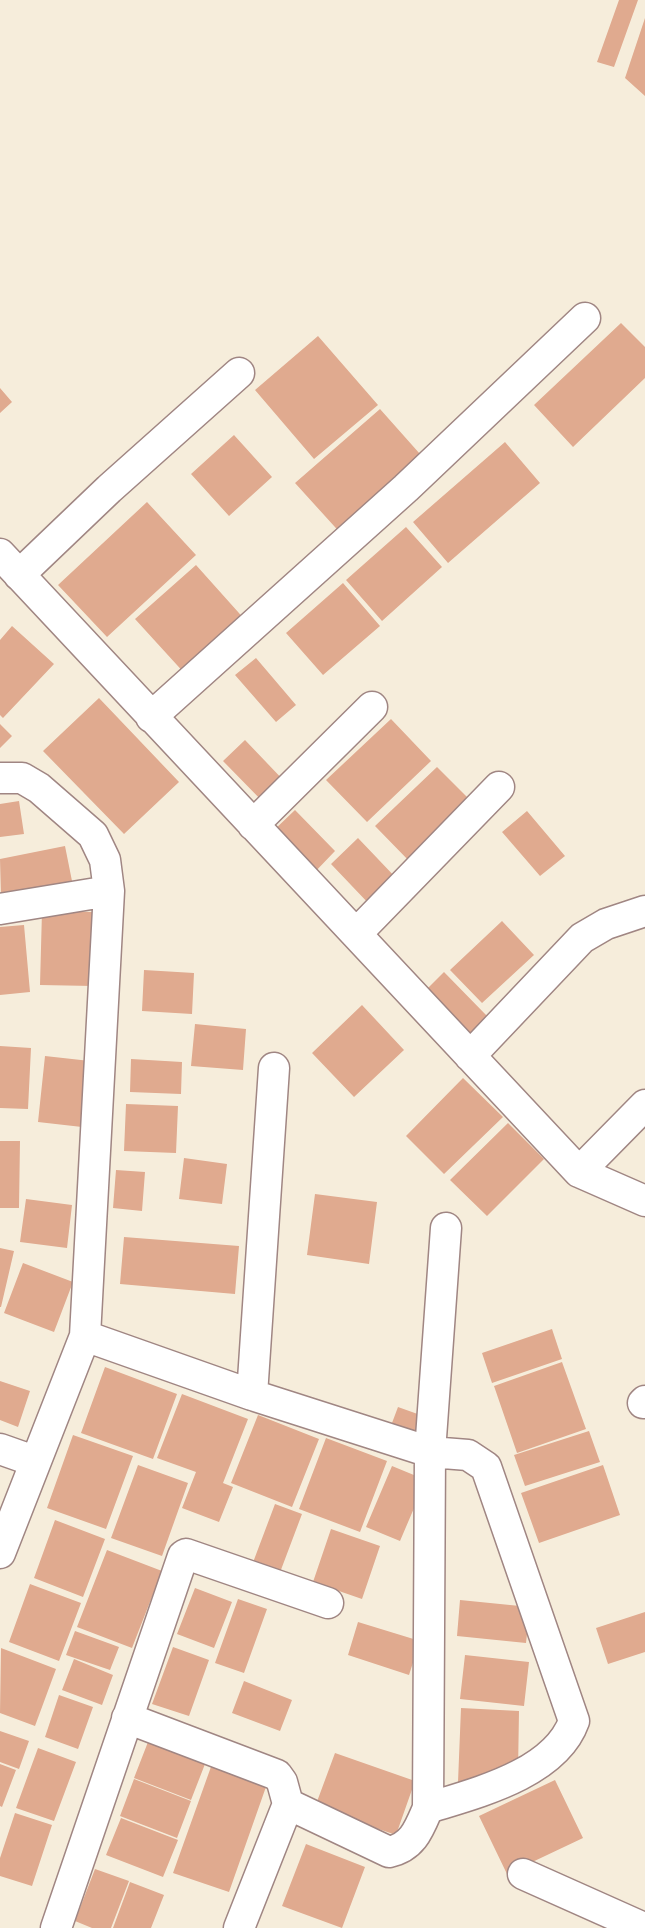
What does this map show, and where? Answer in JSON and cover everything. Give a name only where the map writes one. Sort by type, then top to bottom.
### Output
[{"type":"street","points":[[152,717],[406,488],[584,318]]},
{"type":"street","points":[[239,373],[109,489],[9,565],[579,1172],[645,1201]]},
{"type":"street","points":[[253,825],[372,707]]},
{"type":"street","points":[[0,778],[22,778],[39,788],[93,835],[105,860],[109,891],[85,1336],[0,1553]]},
{"type":"street","points":[[356,934],[499,787]]},
{"type":"street","points":[[0,909],[109,891]]},
{"type":"street","points":[[470,1056],[582,937],[606,924],[645,911]]},
{"type":"street","points":[[252,1395],[274,1068]]},
{"type":"street","points":[[579,1172],[645,1105]]},
{"type":"street","points":[[288,1804],[389,1852],[401,1850],[411,1842],[428,1808],[430,1452],[446,1228]]},
{"type":"street","points":[[85,1336],[252,1395],[430,1452],[468,1455],[486,1467],[574,1721],[569,1736],[555,1751],[504,1785],[428,1808]]},
{"type":"street","points":[[0,1449],[34,1461]]},
{"type":"street","points":[[56,1928],[183,1556],[186,1554],[328,1603]]},
{"type":"street","points":[[127,1718],[276,1775],[282,1782],[288,1804],[239,1928]]},
{"type":"street","points":[[523,1874],[644,1928]]},
{"type":"building","points":[[619,0],[638,0],[614,67],[597,62]]},
{"type":"building","points":[[645,18],[645,96],[625,78]]},
{"type":"building","points":[[621,323],[645,347],[645,378],[573,447],[534,405]]},
{"type":"building","points":[[318,336],[378,405],[314,459],[255,390]]},
{"type":"building","points":[[0,388],[12,402],[0,413]]},
{"type":"building","points":[[380,409],[428,463],[344,537],[295,483]]},
{"type":"building","points":[[234,435],[272,477],[229,516],[191,474]]},
{"type":"building","points":[[505,442],[540,483],[448,563],[413,522]]},
{"type":"building","points":[[147,502],[196,555],[107,637],[58,585]]},
{"type":"building","points":[[406,527],[442,567],[382,621],[346,580]]},
{"type":"building","points":[[196,565],[247,622],[187,676],[135,619]]},
{"type":"building","points":[[343,583],[380,626],[323,675],[286,633]]},
{"type":"building","points":[[12,626],[54,664],[3,718],[0,715],[0,640]]},
{"type":"building","points":[[256,658],[296,705],[276,722],[235,675]]},
{"type":"building","points":[[99,698],[179,782],[124,834],[43,751]]},
{"type":"building","points":[[391,719],[431,761],[367,822],[326,780]]},
{"type":"building","points":[[0,724],[12,736],[0,748]]},
{"type":"building","points":[[245,740],[288,785],[267,806],[223,761]]},
{"type":"building","points":[[437,767],[474,804],[412,864],[375,826]]},
{"type":"building","points":[[19,801],[24,834],[0,837],[0,804]]},
{"type":"building","points":[[295,810],[335,851],[313,874],[271,833]]},
{"type":"building","points":[[527,811],[565,856],[540,876],[502,832]]},
{"type":"building","points":[[358,838],[398,880],[371,906],[331,864]]},
{"type":"building","points":[[65,846],[72,881],[1,896],[0,859]]},
{"type":"building","points":[[42,911],[94,912],[93,986],[40,985]]},
{"type":"building","points":[[502,921],[534,955],[482,1003],[450,970]]},
{"type":"building","points":[[24,925],[30,992],[0,995],[0,927]]},
{"type":"building","points":[[144,970],[194,973],[192,1014],[142,1011]]},
{"type":"building","points":[[444,972],[487,1016],[464,1039],[421,995]]},
{"type":"building","points":[[362,1005],[404,1050],[354,1097],[312,1053]]},
{"type":"building","points":[[195,1024],[246,1029],[243,1070],[191,1066]]},
{"type":"building","points":[[0,1046],[31,1048],[28,1109],[0,1108]]},
{"type":"building","points":[[45,1056],[90,1061],[82,1127],[38,1122]]},
{"type":"building","points":[[131,1059],[182,1062],[181,1094],[130,1092]]},
{"type":"building","points":[[463,1078],[503,1117],[444,1174],[406,1136]]},
{"type":"building","points":[[126,1104],[178,1106],[176,1153],[124,1151]]},
{"type":"building","points":[[508,1123],[544,1159],[487,1216],[450,1180]]},
{"type":"building","points":[[0,1141],[20,1141],[19,1208],[0,1208]]},
{"type":"building","points":[[184,1158],[227,1164],[222,1204],[179,1199]]},
{"type":"building","points":[[116,1170],[145,1172],[142,1211],[113,1208]]},
{"type":"building","points":[[315,1194],[377,1202],[369,1264],[307,1255]]},
{"type":"building","points":[[26,1199],[72,1205],[67,1248],[20,1242]]},
{"type":"building","points":[[124,1237],[239,1246],[235,1294],[120,1284]]},
{"type":"building","points":[[0,1248],[14,1251],[1,1307],[0,1307]]},
{"type":"building","points":[[23,1263],[73,1282],[54,1332],[4,1313]]},
{"type":"building","points":[[552,1329],[562,1359],[492,1383],[482,1353]]},
{"type":"building","points":[[562,1362],[586,1429],[517,1453],[494,1386]]},
{"type":"building","points":[[105,1367],[177,1394],[153,1459],[81,1433]]},
{"type":"building","points":[[0,1381],[30,1391],[18,1427],[0,1420]]},
{"type":"building","points":[[182,1394],[248,1419],[223,1483],[233,1487],[219,1522],[182,1508],[196,1472],[157,1458]]},
{"type":"building","points":[[398,1407],[426,1417],[417,1441],[389,1431]]},
{"type":"building","points":[[258,1415],[319,1439],[292,1507],[231,1483]]},
{"type":"building","points":[[589,1431],[600,1462],[525,1486],[514,1455]]},
{"type":"building","points":[[73,1435],[133,1456],[106,1529],[47,1508]]},
{"type":"building","points":[[326,1438],[387,1461],[360,1532],[299,1509]]},
{"type":"building","points":[[138,1465],[188,1483],[162,1556],[111,1538]]},
{"type":"building","points":[[603,1465],[620,1515],[539,1543],[521,1493]]},
{"type":"building","points":[[392,1466],[426,1480],[400,1541],[366,1527]]},
{"type":"building","points":[[275,1504],[302,1514],[276,1583],[249,1573]]},
{"type":"building","points":[[55,1520],[105,1539],[83,1597],[34,1578]]},
{"type":"building","points":[[331,1529],[380,1546],[362,1599],[313,1582]]},
{"type":"building","points":[[107,1550],[162,1571],[132,1648],[77,1627]]},
{"type":"building","points":[[30,1584],[81,1603],[59,1661],[9,1642]]},
{"type":"building","points":[[195,1588],[232,1602],[214,1648],[177,1634]]},
{"type":"building","points":[[238,1599],[267,1609],[244,1673],[215,1663]]},
{"type":"building","points":[[460,1600],[530,1607],[526,1643],[457,1636]]},
{"type":"building","points":[[645,1612],[645,1652],[608,1664],[596,1628]]},
{"type":"building","points":[[358,1622],[420,1641],[409,1675],[348,1655]]},
{"type":"building","points":[[75,1631],[119,1647],[110,1670],[66,1655]]},
{"type":"building","points":[[173,1647],[209,1660],[189,1716],[152,1704]]},
{"type":"building","points":[[1,1648],[56,1669],[35,1726],[0,1713]]},
{"type":"building","points":[[465,1655],[529,1662],[524,1706],[460,1699]]},
{"type":"building","points":[[74,1659],[113,1675],[102,1705],[62,1690]]},
{"type":"building","points":[[244,1681],[292,1700],[280,1731],[232,1713]]},
{"type":"building","points":[[59,1695],[93,1707],[78,1749],[45,1737]]},
{"type":"building","points":[[461,1708],[519,1711],[518,1772],[474,1782],[458,1782]]},
{"type":"building","points":[[0,1731],[29,1741],[19,1769],[0,1762]]},
{"type":"building","points":[[148,1742],[205,1764],[191,1800],[134,1778]]},
{"type":"building","points":[[38,1748],[76,1762],[54,1821],[16,1808]]},
{"type":"building","points":[[335,1753],[415,1781],[396,1835],[315,1807]]},
{"type":"building","points":[[0,1764],[16,1770],[2,1807],[0,1806]]},
{"type":"building","points":[[212,1764],[267,1784],[229,1892],[173,1873]]},
{"type":"building","points":[[134,1779],[191,1801],[177,1838],[120,1816]]},
{"type":"building","points":[[555,1780],[583,1838],[507,1874],[479,1816]]},
{"type":"building","points":[[15,1813],[52,1825],[32,1886],[0,1876],[0,1858]]},
{"type":"building","points":[[121,1818],[178,1840],[163,1877],[106,1855]]},
{"type":"building","points":[[306,1844],[365,1867],[342,1928],[282,1906]]},
{"type":"building","points":[[95,1869],[129,1881],[111,1928],[92,1928],[75,1921]]},
{"type":"building","points":[[130,1882],[164,1895],[151,1928],[113,1928]]}]
